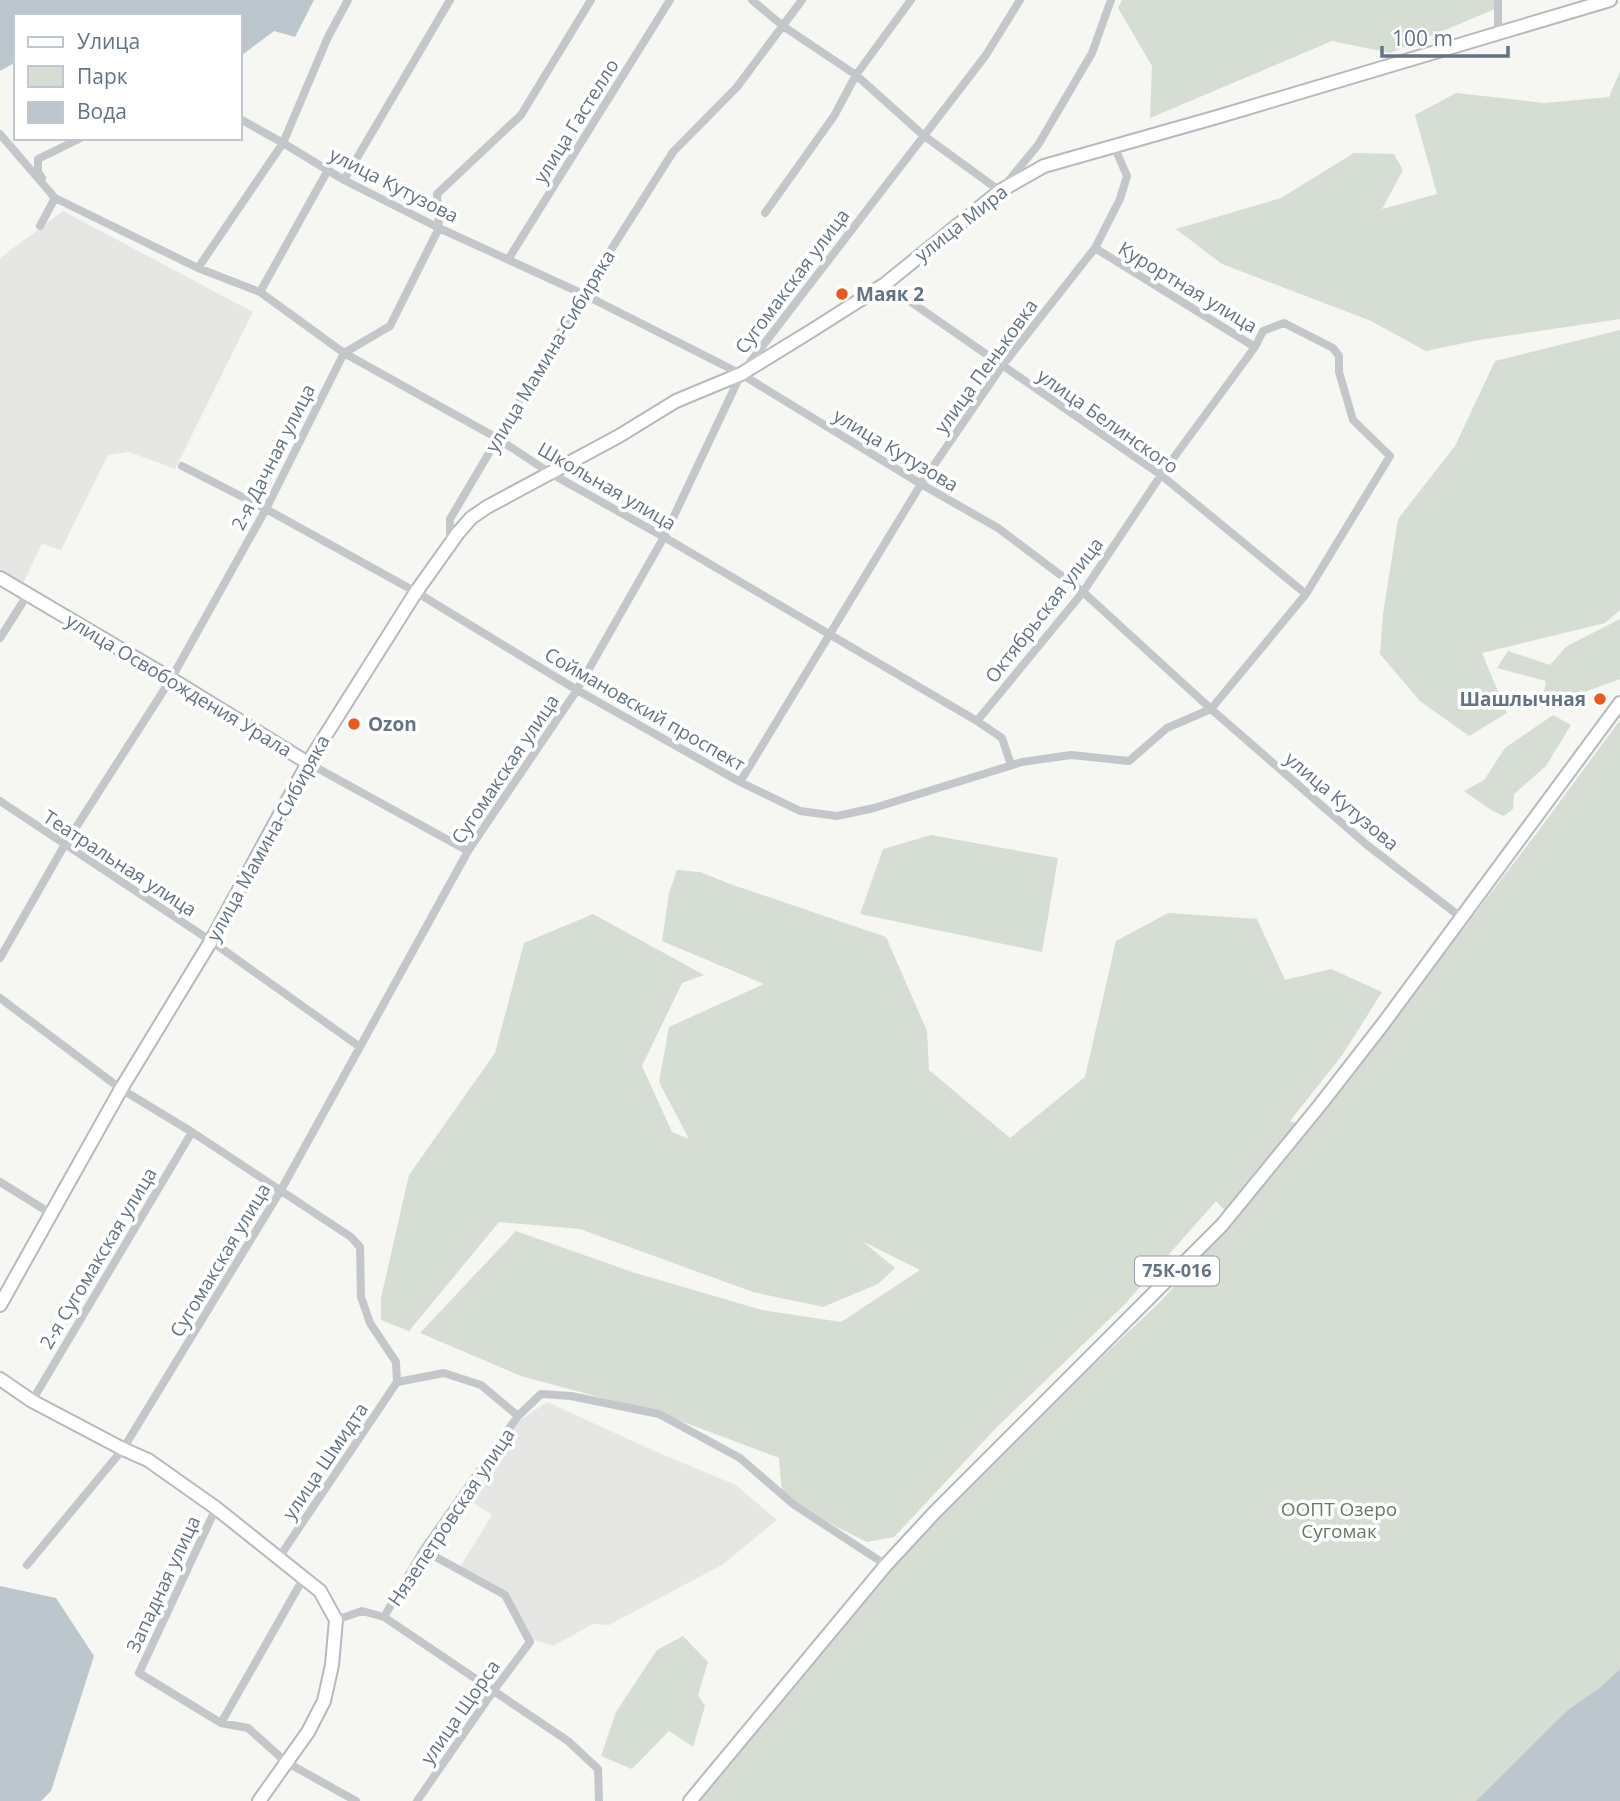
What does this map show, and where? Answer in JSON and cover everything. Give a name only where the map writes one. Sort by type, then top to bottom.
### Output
[{"type":"main road","name":"улица Мира","points":[[450,544],[471,518],[487,507],[676,401],[741,374],[885,284],[1000,191],[1044,166],[1610,0]]},
{"type":"main road","name":"улица Мамина-Сибиряка","points":[[0,1305],[121,1089],[211,941],[308,763],[416,592],[450,544]]},
{"type":"main road","name":"улица Освобождения Урала","points":[[0,578],[308,763]]},
{"type":"main road","name":"75К-016","points":[[690,1801],[886,1565],[1004,1441],[1149,1300],[1222,1224],[1320,1105],[1620,703]]},
{"type":"main road","points":[[0,1379],[32,1401],[148,1460],[216,1508],[320,1591],[336,1620],[332,1665],[324,1701],[308,1732],[258,1801]]},
{"type":"street","points":[[198,268],[284,143],[328,37],[348,0]]},
{"type":"street","points":[[344,180],[450,0]]},
{"type":"street","points":[[344,353],[390,326],[439,228],[437,194],[521,115],[591,0]]},
{"type":"street","name":"улица Гастелло","points":[[509,258],[670,0]]},
{"type":"street","points":[[752,0],[783,26],[856,75],[923,135],[1000,191],[1038,145],[1092,53],[1111,0]]},
{"type":"street","name":"улица Мамина-Сибиряка","points":[[450,544],[450,519],[583,294],[673,152],[737,87],[802,0]]},
{"type":"street","points":[[765,212],[834,116],[856,75],[912,0]]},
{"type":"street","name":"Сугомакская улица","points":[[27,1565],[122,1449],[281,1190],[468,852],[577,690],[664,537],[741,374],[986,55],[1020,0]]},
{"type":"street","points":[[1498,0],[1498,35]]},
{"type":"street","name":"улица Кутузова","points":[[242,120],[344,180],[439,228],[583,294],[741,374],[998,528],[1083,592],[1211,709],[1367,845],[1462,918]]},
{"type":"street","name":"Школьная улица","points":[[0,134],[55,198],[198,268],[260,292],[344,353],[497,438],[550,473],[977,721],[1002,738],[1012,765]]},
{"type":"street","points":[[40,226],[55,198],[38,172],[38,159],[77,140]]},
{"type":"street","name":"улица Пеньковка","points":[[740,782],[921,484],[1002,366],[1095,248],[1120,200],[1126,176],[1114,146]]},
{"type":"street","points":[[260,292],[328,170]]},
{"type":"street","name":"Курортная улица","points":[[1095,248],[1255,347],[1263,331],[1284,323],[1333,348],[1339,356],[1339,372],[1353,420],[1390,456],[1306,594]]},
{"type":"street","name":"улица Белинского","points":[[885,284],[1161,475],[1306,594]]},
{"type":"street","name":"Октябрьская улица","points":[[977,721],[1083,592],[1161,475],[1255,347]]},
{"type":"street","name":"2-я Дачная улица","points":[[0,958],[64,846],[171,679],[266,509],[344,353]]},
{"type":"street","name":"Соймановский проспект","points":[[182,466],[416,592],[577,690],[740,782],[800,811],[837,816],[874,808],[1012,765],[1071,755],[1129,761],[1167,728],[1211,709]]},
{"type":"street","points":[[0,638],[28,594]]},
{"type":"street","points":[[1211,709],[1306,594]]},
{"type":"street","name":"улица Освобождения Урала","points":[[308,763],[468,852]]},
{"type":"street","name":"Театральная улица","points":[[0,801],[64,846],[211,941],[360,1047]]},
{"type":"street","points":[[0,998],[121,1089],[192,1132],[351,1237],[360,1247],[361,1297],[370,1323],[396,1362],[397,1382],[443,1373],[481,1385],[518,1416]]},
{"type":"street","name":"2-я Сугомакская улица","points":[[32,1401],[192,1132]]},
{"type":"street","points":[[0,1182],[50,1213]]},
{"type":"street","name":"улица Шмидта","points":[[278,1559],[397,1382]]},
{"type":"street","name":"Нязепетровская улица","points":[[336,1620],[362,1611],[384,1617],[424,1550],[518,1416],[541,1394],[571,1396],[659,1414],[740,1458],[793,1504],[886,1565]]},
{"type":"street","name":"Западная улица","points":[[216,1508],[139,1673],[221,1723]]},
{"type":"street","name":"улица Щорса","points":[[417,1801],[530,1642],[505,1595],[424,1550]]},
{"type":"street","points":[[303,1579],[221,1723],[248,1728],[286,1762],[356,1801]]},
{"type":"street","points":[[384,1617],[568,1741],[598,1769],[598,1801]]},
{"type":"shaded area","points":[[63,211],[253,312],[175,469],[129,452],[108,455],[61,550],[42,544],[21,587],[0,575],[0,258]]},
{"type":"shaded area","points":[[547,1402],[736,1485],[777,1520],[722,1565],[609,1625],[593,1624],[553,1646],[532,1639],[509,1596],[460,1567],[492,1515],[471,1501],[516,1423]]},
{"type":"green space","points":[[1122,0],[1495,0],[1495,9],[1390,53],[1332,41],[1150,118],[1152,66],[1118,8]]},
{"type":"green space","points":[[1620,71],[1620,319],[1479,340],[1426,351],[1371,321],[1222,264],[1176,229],[1281,198],[1354,153],[1394,154],[1403,170],[1382,209],[1437,194],[1415,115],[1456,93],[1545,103],[1609,97]]},
{"type":"green space","points":[[1620,330],[1620,610],[1605,623],[1482,653],[1507,713],[1469,736],[1420,701],[1380,654],[1383,614],[1398,519],[1455,446],[1495,361]]},
{"type":"green space","points":[[1620,619],[1620,679],[1541,708],[1546,681],[1497,668],[1508,651],[1550,665],[1567,646]]},
{"type":"green space","points":[[1553,715],[1571,725],[1546,766],[1514,794],[1513,809],[1504,816],[1464,791],[1484,780],[1505,748]]},
{"type":"green space","name":"ООПТ Озеро Сугомак","points":[[1620,720],[1620,1801],[698,1801],[789,1687],[891,1568],[1011,1443],[1160,1302],[1234,1220],[1216,1201],[1125,1304],[997,1427],[894,1537],[867,1542],[782,1493],[779,1458],[662,1414],[521,1376],[420,1333],[516,1231],[632,1272],[762,1310],[841,1322],[920,1270],[862,1241],[895,1268],[878,1284],[823,1307],[753,1292],[580,1229],[499,1222],[409,1331],[381,1320],[381,1298],[409,1175],[495,1053],[524,943],[593,914],[704,975],[682,983],[642,1066],[672,1132],[689,1139],[659,1082],[669,1027],[764,984],[662,941],[669,893],[677,870],[700,872],[886,937],[927,1031],[929,1070],[1010,1138],[1085,1077],[1116,941],[1168,913],[1257,919],[1285,980],[1331,969],[1382,992],[1343,1054],[1290,1121],[1310,1128]]},
{"type":"green space","points":[[931,835],[1058,858],[1042,952],[860,914],[883,849]]},
{"type":"green space","points":[[683,1636],[708,1662],[698,1695],[705,1706],[693,1747],[669,1731],[632,1769],[601,1756],[616,1712],[657,1650]]},
{"type":"water","points":[[0,0],[314,0],[295,37],[274,31],[242,55],[242,14],[14,14],[14,63],[0,71]]},
{"type":"water","points":[[0,1586],[56,1598],[94,1656],[51,1791],[41,1801],[0,1801]]},
{"type":"water","points":[[1620,1669],[1620,1801],[1476,1801],[1568,1710],[1601,1687]]},
{"type":"place","name":"Маяк 2","points":[[842,294]]},
{"type":"place","name":"Шашлычная","points":[[1600,699]]},
{"type":"place","name":"Ozon","points":[[354,724]]}]
